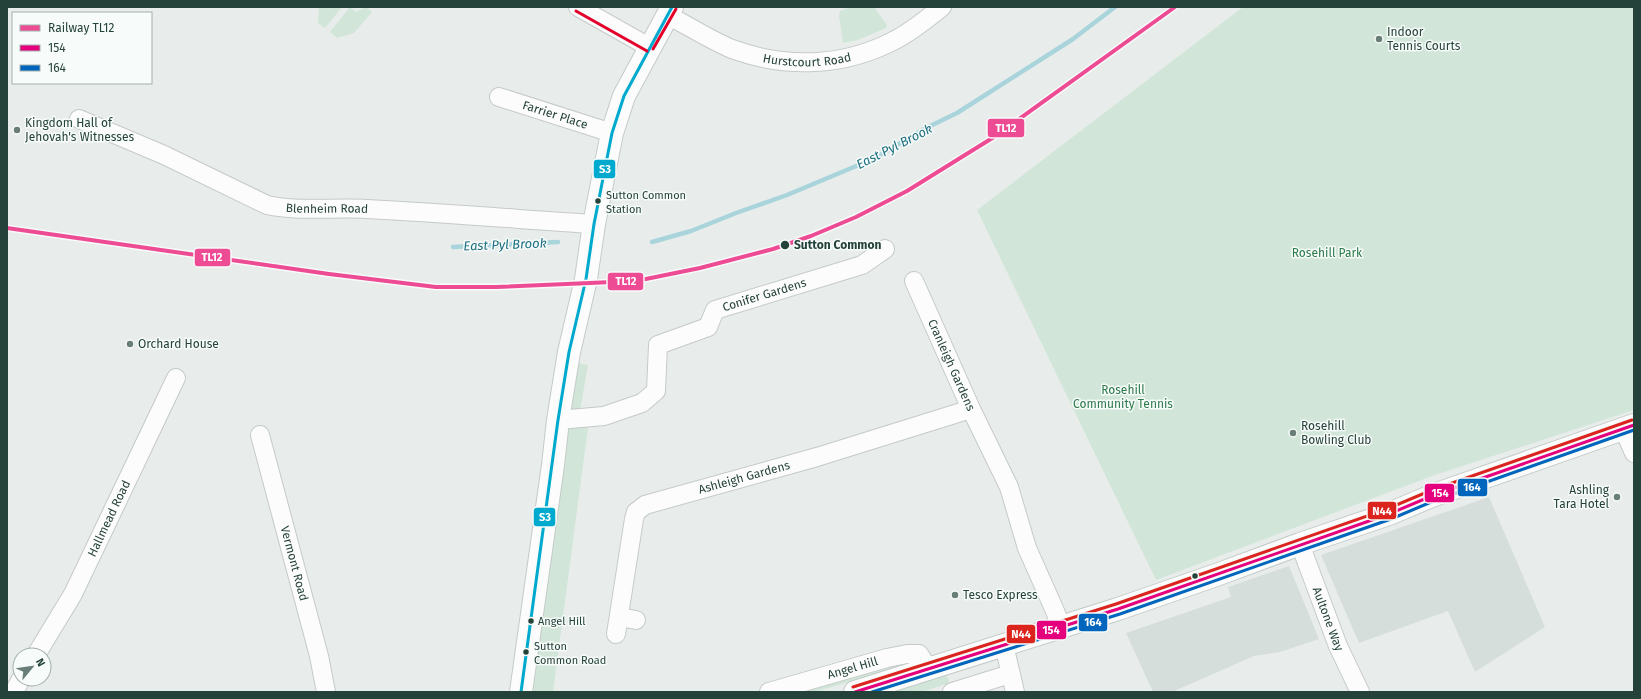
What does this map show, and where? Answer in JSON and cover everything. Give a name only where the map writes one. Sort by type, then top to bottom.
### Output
[{"type":"main road","points":[[521,692],[558,420],[569,352],[586,279],[594,224],[612,133],[624,96],[649,47],[670,11]]},
{"type":"main road","name":"Angel Hill","points":[[855,692],[929,670],[1118,609],[1389,514],[1434,495],[1629,426]]},
{"type":"street","points":[[578,7],[649,47]]},
{"type":"street","name":"Hurstcourt Road","points":[[670,11],[730,48],[750,55],[779,62],[809,63],[836,61],[863,54],[883,46],[895,40],[942,7]]},
{"type":"street","name":"Farrier Place","points":[[499,97],[612,133]]},
{"type":"street","name":"Blenheim Road","points":[[79,119],[164,155],[267,205],[284,209],[349,208],[460,214],[594,224]]},
{"type":"street","name":"Conifer Gardens","points":[[558,420],[604,416],[642,403],[656,391],[658,345],[708,327],[715,310],[862,265],[885,249]]},
{"type":"street","name":"Cranleigh Gardens","points":[[914,281],[971,409],[1009,487],[1027,548],[1055,611],[1060,627]]},
{"type":"street","name":"Hallmead Road","points":[[41,647],[73,594],[176,378]]},
{"type":"street","name":"Ashleigh Gardens","points":[[636,620],[617,625],[634,519],[636,512],[645,505],[817,457],[971,409]]},
{"type":"street","points":[[1629,426],[1634,453]]},
{"type":"street","name":"Vermont Road","points":[[260,435],[319,656],[326,692]]},
{"type":"street","name":"Aultone Way","points":[[1300,544],[1338,646],[1360,692]]},
{"type":"street","points":[[1004,645],[1015,692]]},
{"type":"street","name":"Angel Hill","points":[[769,692],[887,658],[907,654],[919,654],[929,670]]},
{"type":"street","points":[[952,692],[1010,674]]},
{"type":"shaded area","points":[[1489,497],[1545,627],[1475,672],[1448,611],[1359,643],[1321,555]]},
{"type":"shaded area","points":[[1289,566],[1319,639],[1280,652],[1254,656],[1172,692],[1153,692],[1126,633],[1231,597],[1228,587]]},
{"type":"green space","points":[[319,7],[342,7],[325,28],[318,23]]},
{"type":"green space","points":[[350,7],[356,12],[366,7],[372,12],[354,33],[337,38],[330,32]]},
{"type":"green space","points":[[851,7],[874,7],[887,25],[886,28],[858,40],[843,43],[839,16],[840,11]]},
{"type":"green space","name":"Rosehill Park","points":[[1243,7],[1634,7],[1634,410],[1432,476],[1156,580],[977,210]]},
{"type":"green space","points":[[570,361],[588,365],[578,422],[589,420],[553,692],[524,692]]},
{"type":"green space","points":[[910,661],[909,664],[815,692],[794,692]]},
{"type":"green space","points":[[944,674],[948,678],[949,683],[922,692],[883,692]]},
{"type":"waterway","name":"East Pyl Brook","points":[[652,242],[691,231],[787,195],[873,159],[926,128],[957,113],[1073,39],[1115,7]]},
{"type":"waterway","name":"East Pyl Brook","points":[[453,247],[558,242]]},
{"type":"rail line","name":"TL12","points":[[7,228],[329,274],[436,287],[496,287],[636,281],[700,268],[773,249],[811,236],[856,217],[907,191],[994,137],[1175,7]]},
{"type":"transit line","name":"S3","points":[[521,692],[558,420],[569,352],[586,279],[594,224],[612,133],[624,96],[672,7]]},
{"type":"transit line","points":[[653,49],[676,9]]},
{"type":"transit line","points":[[576,11],[647,51]]},
{"type":"transit line","name":"N44","points":[[853,687],[1116,604],[1387,509],[1432,490],[1632,420]]},
{"type":"transit line","name":"154","points":[[855,692],[1118,609],[1389,514],[1434,495],[1634,425]]},
{"type":"transit line","name":"164","points":[[872,692],[1120,614],[1391,519],[1436,500],[1634,430]]},
{"type":"place","name":"Indoor Tennis Courts","points":[[1379,39]]},
{"type":"place","name":"Kingdom Hall of Jehovah's Witnesses","points":[[17,130]]},
{"type":"place","name":"Sutton Common Station","points":[[598,201]]},
{"type":"place","name":"Sutton Common","points":[[785,245]]},
{"type":"place","name":"Orchard House","points":[[130,344]]},
{"type":"place","name":"Rosehill Bowling Club","points":[[1293,433]]},
{"type":"place","name":"Ashling Tara Hotel","points":[[1617,497]]},
{"type":"place","name":"Tesco Express","points":[[955,595]]},
{"type":"place","name":"Angel Hill","points":[[531,621]]},
{"type":"place","name":"Sutton Common Road","points":[[526,652]]},
{"type":"park label","name":"Rosehill Community Tennis","points":[[1123,397]]}]
